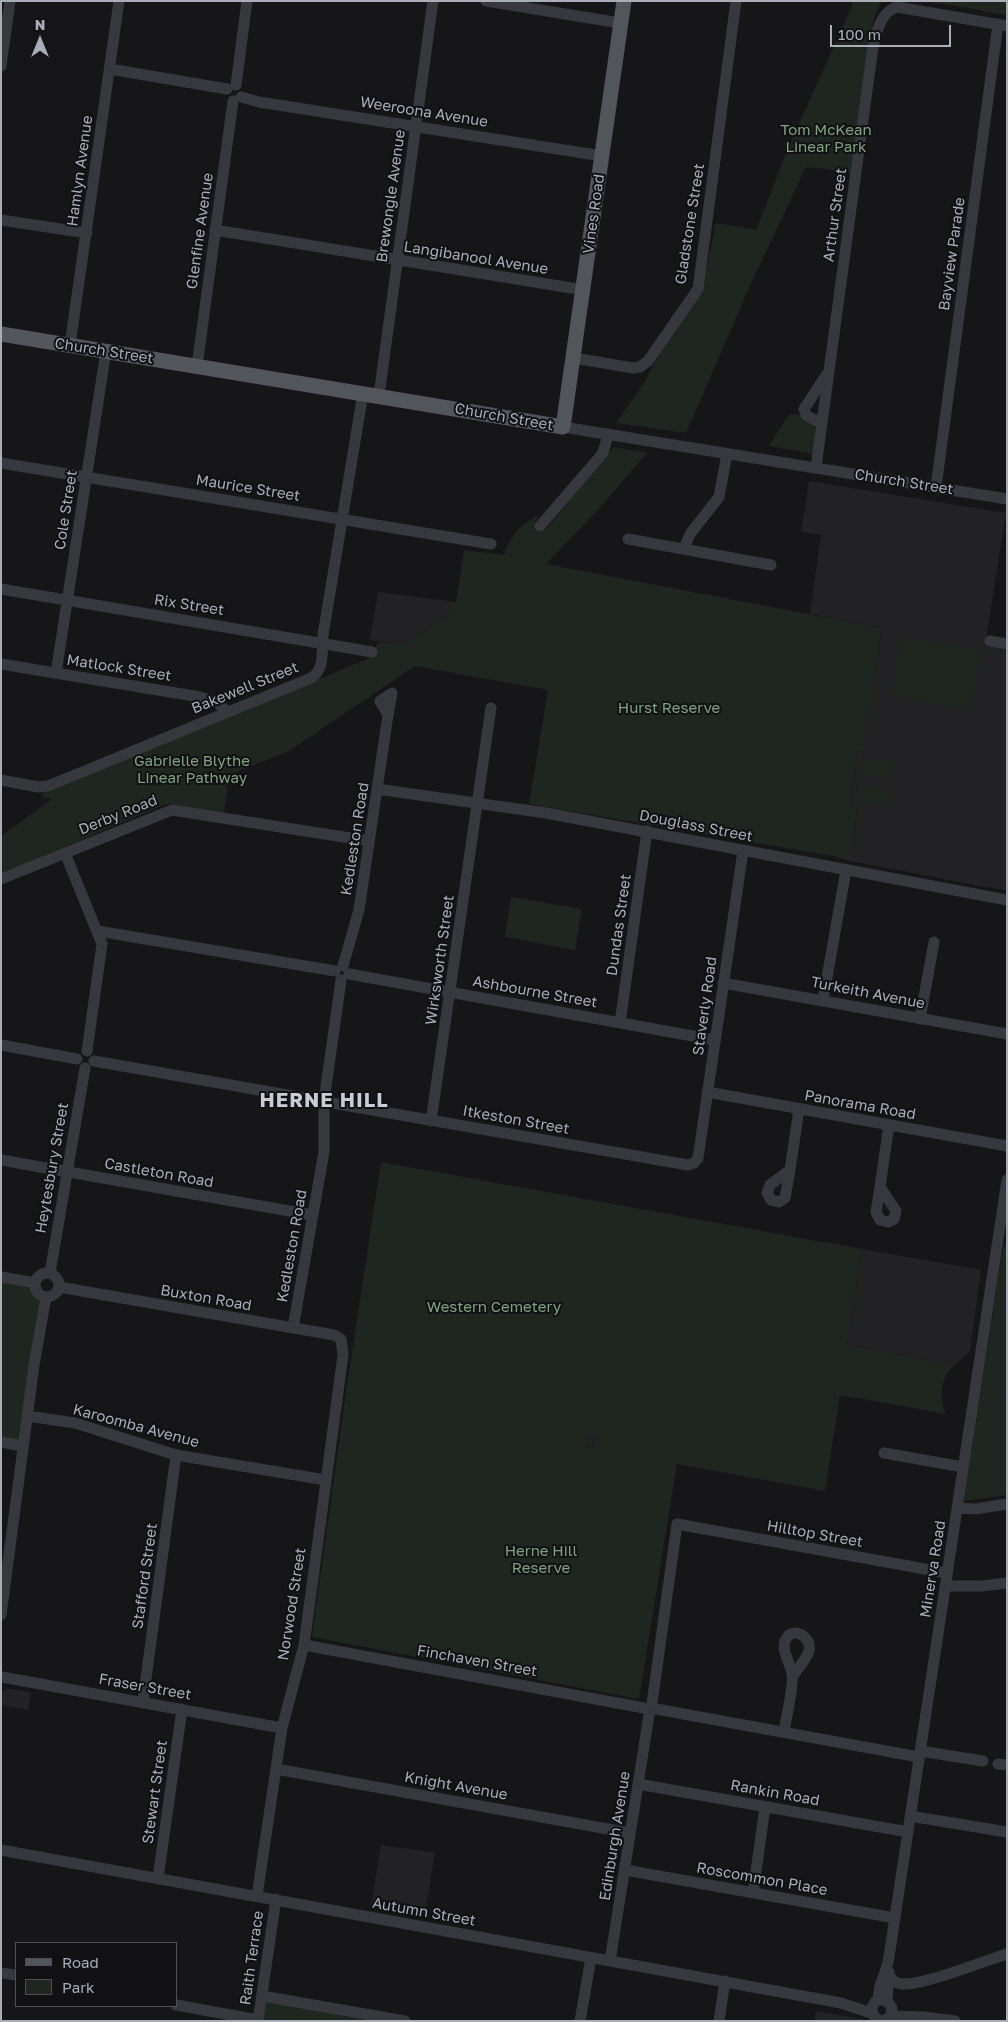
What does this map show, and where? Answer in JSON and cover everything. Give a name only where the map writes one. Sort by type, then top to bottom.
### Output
[{"type":"main road","name":"Vines Road","points":[[563,427],[624,1]]},
{"type":"main road","name":"Church Street","points":[[1,334],[563,427]]},
{"type":"street","points":[[1,66],[10,1]]},
{"type":"street","name":"Hamlyn Avenue","points":[[70,345],[119,1]]},
{"type":"street","points":[[237,99],[227,96],[232,87],[247,1]]},
{"type":"street","name":"Brewongle Avenue","points":[[379,396],[433,1]]},
{"type":"street","points":[[486,1],[620,23]]},
{"type":"street","name":"Gladstone Street","points":[[574,358],[633,368],[640,367],[648,361],[698,288],[736,1]]},
{"type":"street","name":"Arthur Street","points":[[816,467],[873,44],[885,16],[891,9],[901,7],[1002,25]]},
{"type":"street","name":"Bayview Parade","points":[[936,487],[1002,25]]},
{"type":"street","points":[[110,69],[232,87]]},
{"type":"street","name":"Weeroona Avenue","points":[[237,99],[602,156]]},
{"type":"street","name":"Glenfine Avenue","points":[[197,366],[215,230],[237,99]]},
{"type":"street","points":[[1,220],[87,233]]},
{"type":"street","name":"Langibanool Avenue","points":[[215,230],[584,290]]},
{"type":"street","name":"Cole Street","points":[[56,673],[106,351]]},
{"type":"street","name":"Arthur Street","points":[[822,424],[806,415],[804,410],[829,370]]},
{"type":"street","name":"Bakewell Street","points":[[1,780],[36,786],[48,786],[315,675],[322,663],[322,642],[363,393]]},
{"type":"street","name":"Church Street","points":[[563,427],[1007,499]]},
{"type":"street","points":[[540,526],[603,453],[608,434]]},
{"type":"street","points":[[684,549],[690,534],[719,497],[727,454]]},
{"type":"street","name":"Maurice Street","points":[[1,463],[491,544]]},
{"type":"street","points":[[628,539],[771,565]]},
{"type":"street","name":"Rix Street","points":[[1,589],[372,652]]},
{"type":"street","points":[[990,641],[1007,644]]},
{"type":"street","name":"Matlock Street","points":[[1,664],[205,698],[218,703],[227,712]]},
{"type":"street","name":"Wirksworth Street","points":[[431,1120],[491,708]]},
{"type":"street","name":"Kedleston Road","points":[[321,1097],[342,973],[359,910],[388,715]]},
{"type":"street","name":"Douglass Street","points":[[377,789],[546,813],[1007,900]]},
{"type":"street","name":"Derby Road","points":[[1,879],[175,810],[370,841]]},
{"type":"street","name":"Dundas Street","points":[[620,1022],[647,832]]},
{"type":"street","name":"Staverly Road","points":[[694,1163],[698,1158],[743,851]]},
{"type":"street","points":[[65,853],[102,944],[87,1051]]},
{"type":"street","points":[[823,1000],[846,870]]},
{"type":"street","name":"Ashbourne Street","points":[[98,931],[715,1040]]},
{"type":"street","points":[[920,1019],[934,942]]},
{"type":"street","name":"Turkeith Avenue","points":[[724,983],[1007,1034]]},
{"type":"street","points":[[1,1045],[77,1059]]},
{"type":"street","points":[[87,1051],[79,1054],[78,1064],[321,1097],[330,1096],[328,1106]]},
{"type":"street","points":[[87,1051],[92,1054],[89,1065]]},
{"type":"street","name":"Heytesbury Street","points":[[50,1273],[67,1171],[89,1065]]},
{"type":"street","name":"Panorama Road","points":[[707,1092],[1007,1146]]},
{"type":"street","name":"Kedleston Road","points":[[293,1328],[324,1152],[328,1106]]},
{"type":"street","name":"Itkeston Street","points":[[328,1106],[431,1120],[688,1165],[694,1163]]},
{"type":"street","points":[[790,1170],[799,1109]]},
{"type":"street","points":[[880,1187],[889,1125]]},
{"type":"street","name":"Castleton Road","points":[[1,1160],[312,1215]]},
{"type":"street","name":"Minerva Road","points":[[881,2012],[880,1986],[888,1963],[963,1467],[1002,1236],[1007,1180]]},
{"type":"street","points":[[45,1273],[50,1273],[55,1276],[59,1287],[56,1293],[46,1297],[40,1295],[36,1290],[35,1283],[38,1277],[45,1273]]},
{"type":"street","points":[[1,1277],[35,1283]]},
{"type":"street","name":"Buxton Road","points":[[59,1287],[334,1335],[341,1339],[343,1344]]},
{"type":"street","points":[[1,1615],[6,1542],[46,1297]]},
{"type":"street","name":"Norwood Street","points":[[257,1896],[282,1728],[304,1645],[343,1344]]},
{"type":"street","name":"Karoomba Avenue","points":[[27,1416],[74,1422],[176,1455],[326,1480]]},
{"type":"street","points":[[1,1442],[23,1446]]},
{"type":"street","points":[[884,1453],[963,1467]]},
{"type":"street","name":"Stafford Street","points":[[143,1701],[176,1455]]},
{"type":"street","points":[[957,1508],[975,1509],[1007,1504]]},
{"type":"street","name":"Hilltop Street","points":[[677,1524],[947,1573]]},
{"type":"street","name":"Edinburgh Avenue","points":[[610,1961],[677,1524]]},
{"type":"street","points":[[945,1586],[982,1586],[1007,1583]]},
{"type":"street","name":"Finchaven Street","points":[[304,1645],[784,1732],[920,1754],[983,1761]]},
{"type":"street","points":[[1,1672],[1,1677]]},
{"type":"street","points":[[784,1732],[792,1676]]},
{"type":"street","name":"Fraser Street","points":[[1,1677],[143,1701],[282,1728]]},
{"type":"street","name":"Stewart Street","points":[[158,1878],[182,1709]]},
{"type":"street","name":"Knight Avenue","points":[[276,1769],[630,1833]]},
{"type":"street","name":"Rankin Road","points":[[638,1784],[908,1832]]},
{"type":"street","points":[[754,1893],[765,1807]]},
{"type":"street","points":[[910,1816],[1007,1832]]},
{"type":"street","name":"Autumn Street","points":[[1,1850],[725,1981],[881,2012],[955,2021]]},
{"type":"street","name":"Roscommon Place","points":[[625,1870],[895,1918]]},
{"type":"street","name":"Raith Terrace","points":[[258,2020],[276,1900]]},
{"type":"street","points":[[889,1975],[896,1983],[919,1982],[1007,1954]]},
{"type":"street","points":[[580,2021],[591,1958]]},
{"type":"street","name":"Minerva Road","points":[[881,2012],[889,1975],[888,1963]]},
{"type":"street","points":[[1,1972],[15,1975]]},
{"type":"street","points":[[719,2021],[725,1981]]},
{"type":"street","points":[[262,1996],[405,2021]]},
{"type":"street","points":[[178,2005],[258,2020]]},
{"type":"shaded area","points":[[809,481],[1006,513],[985,646],[1007,650],[1007,891],[850,861],[858,805],[850,803],[857,751],[863,752],[882,628],[810,614],[821,535],[801,532]]},
{"type":"shaded area","points":[[378,592],[456,602],[455,609],[403,645],[370,640]]},
{"type":"shaded area","points":[[862,1249],[981,1270],[970,1351],[955,1365],[847,1345]]},
{"type":"shaded area","points":[[588,1435],[596,1436],[594,1448],[586,1447]]},
{"type":"shaded area","points":[[7,1688],[31,1693],[28,1710],[1,1705],[1,1692]]},
{"type":"shaded area","points":[[381,1845],[435,1853],[425,1915],[371,1906]]},
{"type":"shaded area","points":[[816,2011],[863,2019],[864,2021],[814,2021]]},
{"type":"green space","name":"Tom McKean Linear Park","points":[[854,1],[881,1],[872,24],[851,172],[806,167],[753,279],[686,433],[616,423],[646,380],[653,365],[703,285],[716,223],[756,230],[787,151]]},
{"type":"green space","points":[[926,1],[1007,1],[1007,15]]},
{"type":"green space","points":[[789,414],[804,418],[816,430],[812,454],[769,446]]},
{"type":"green space","name":"Hurst Reserve","points":[[613,447],[647,453],[598,510],[546,564],[882,628],[864,752],[857,751],[850,803],[858,804],[850,861],[832,856],[529,804],[548,690],[415,666],[289,751],[229,775],[224,812],[166,804],[1,874],[1,836],[52,799],[42,797],[43,792],[370,658],[378,642],[403,645],[455,609],[464,550],[504,555],[510,541],[518,530],[528,521],[541,514],[535,521],[535,526],[542,531],[546,529]]},
{"type":"green space","points":[[900,635],[981,650],[971,712],[891,697]]},
{"type":"green space","points":[[862,757],[895,762],[892,780],[859,775]]},
{"type":"green space","points":[[858,783],[891,789],[888,807],[855,801]]},
{"type":"green space","points":[[511,897],[582,909],[575,950],[505,937]]},
{"type":"green space","name":"Western Cemetery","points":[[381,1162],[862,1249],[847,1345],[955,1365],[946,1375],[942,1388],[942,1401],[946,1414],[840,1395],[825,1491],[677,1464],[639,1699],[312,1637],[344,1405]],"holes":[[[588,1435],[596,1436],[593,1448],[586,1447]]]},
{"type":"green space","points":[[1003,1246],[1007,1247],[1007,1495],[964,1501]]},
{"type":"green space","points":[[1,1282],[30,1288],[40,1301],[20,1440],[1,1437]]},
{"type":"green space","points":[[268,2001],[388,2021],[262,2021],[265,2004]]},
{"type":"district","name":"HERNE HILL","points":[[324,1101]]},
{"type":"park label","name":"Gabrielle Blythe Linear Pathway","points":[[192,770]]},
{"type":"park label","name":"Herne Hill Reserve","points":[[541,1560]]}]
